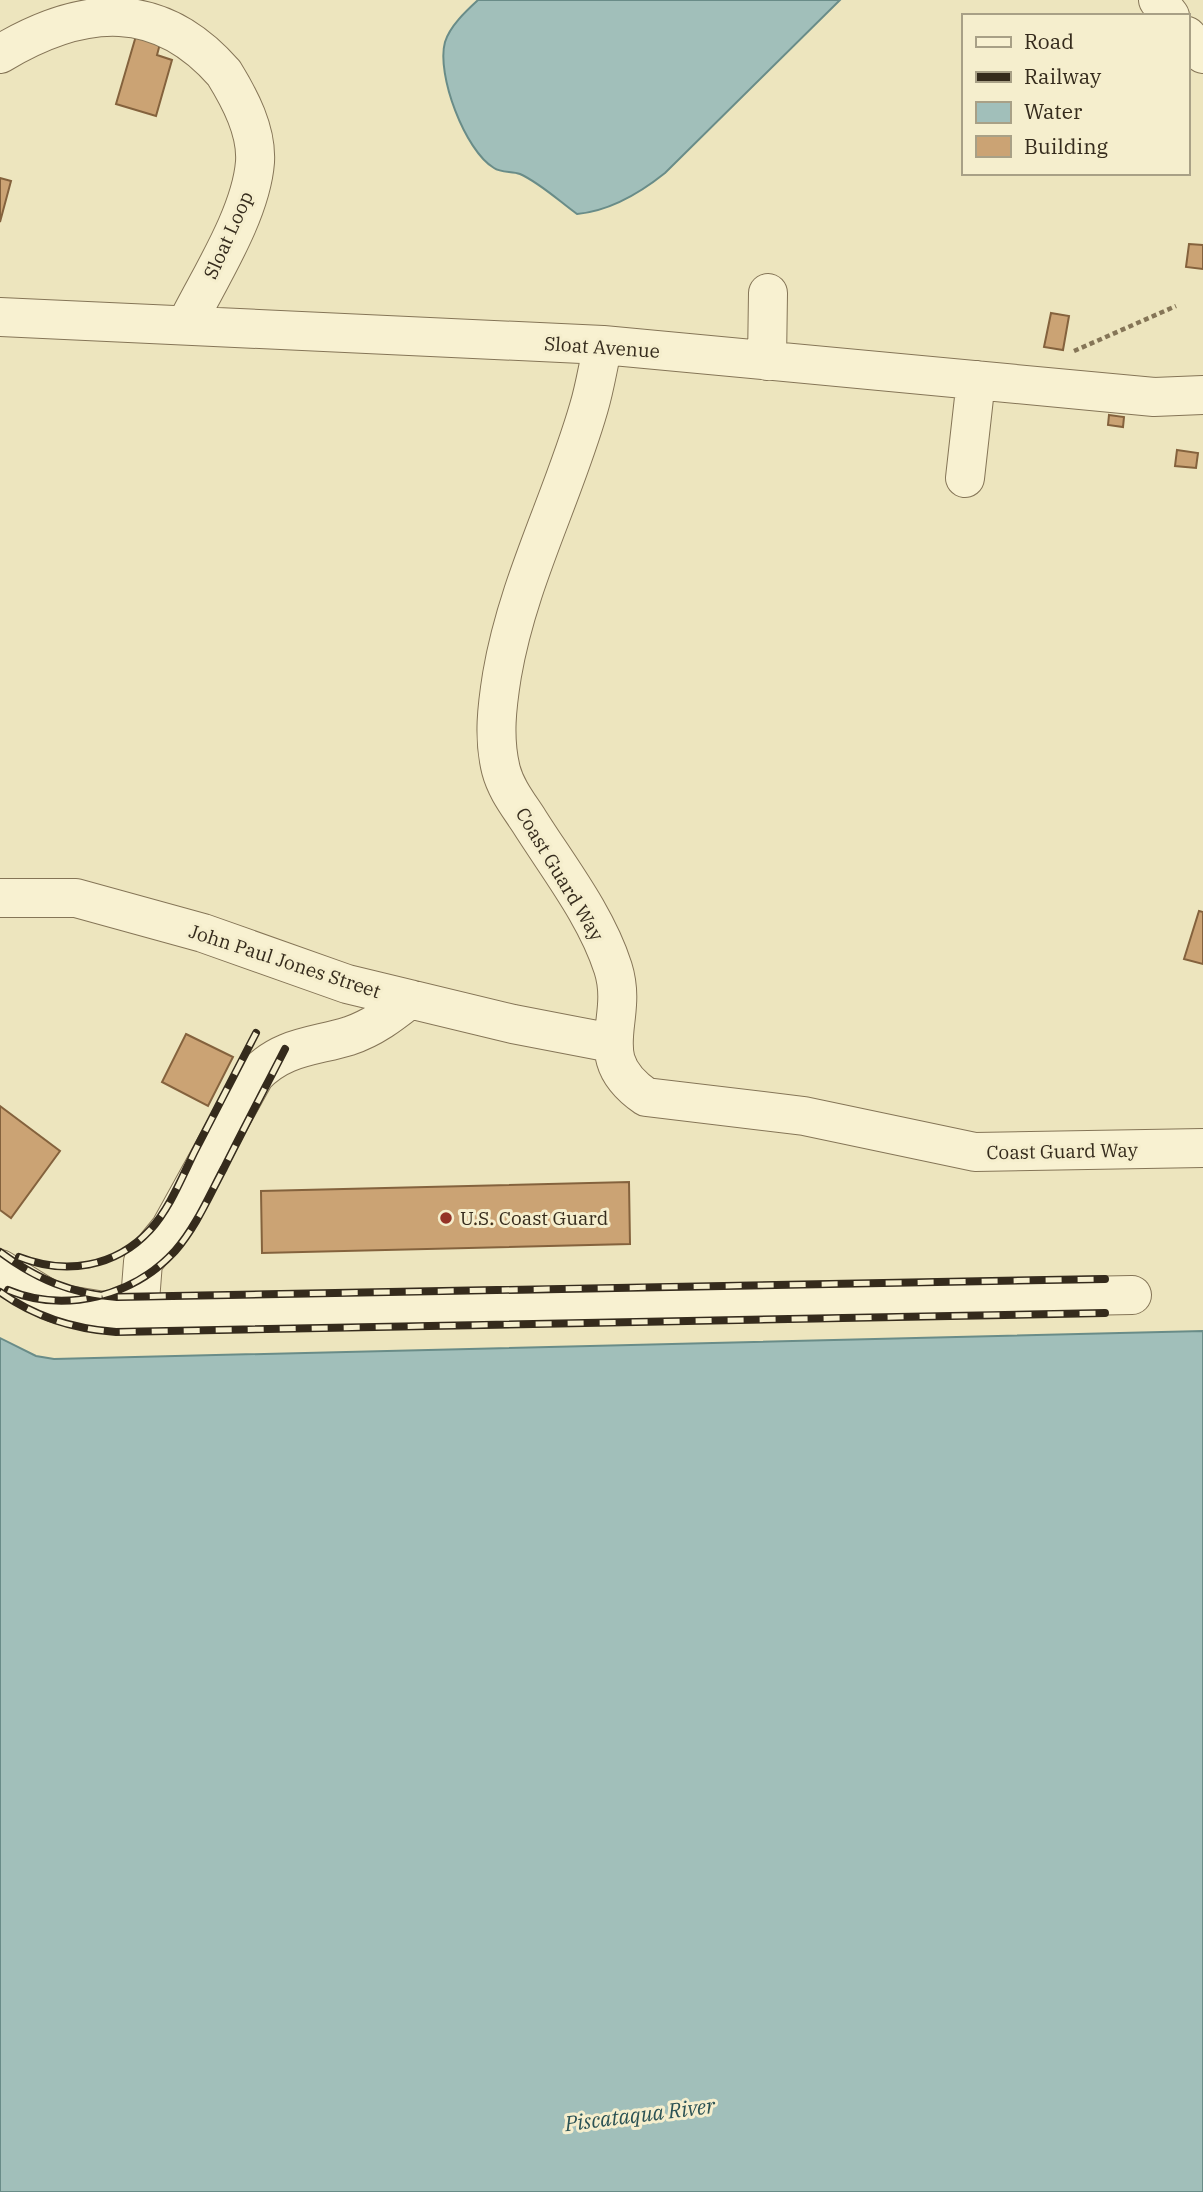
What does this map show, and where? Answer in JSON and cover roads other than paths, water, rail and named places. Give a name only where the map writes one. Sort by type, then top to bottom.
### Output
[{"type":"street","name":"Sloat Loop","points":[[0,54],[37,33],[96,9],[134,6],[155,11],[178,24],[194,36],[219,66],[248,122],[255,148],[254,170],[246,199],[224,250],[187,323]]},
{"type":"street","points":[[1189,38],[1203,54]]},
{"type":"street","points":[[767,361],[768,293]]},
{"type":"street","name":"Sloat Avenue","points":[[0,317],[187,323],[603,345],[1154,397],[1203,395]]},
{"type":"street","name":"Coast Guard Way","points":[[603,345],[589,407],[517,607],[505,656],[496,723],[499,761],[510,792],[595,928],[613,969],[618,1007],[611,1043],[616,1064],[627,1084],[646,1097],[804,1116],[975,1152],[1203,1148]]},
{"type":"street","points":[[965,478],[976,380]]},
{"type":"street","name":"John Paul Jones Street","points":[[0,898],[76,898],[203,933],[347,984],[611,1043]]},
{"type":"street","points":[[139,1314],[143,1262],[170,1229],[256,1075],[270,1060],[292,1050],[351,1035],[376,1025],[410,999]]},
{"type":"street","points":[[0,1269],[55,1303],[106,1313],[139,1314],[1132,1295]]},
{"type":"water","points":[[478,0],[840,0],[665,173],[624,200],[577,214],[527,178],[494,168],[483,159],[463,129],[449,91],[443,56],[445,42],[451,30]]},
{"type":"water","name":"Piscataqua River","points":[[1203,1331],[1203,2192],[0,2192],[0,1338],[36,1356],[54,1359]]},
{"type":"railway","points":[[19,1257],[54,1266],[89,1265],[121,1253],[150,1230],[170,1201],[256,1033]]},
{"type":"railway","points":[[8,1290],[30,1297],[75,1300],[119,1289],[158,1267],[183,1242],[196,1222],[285,1049]]},
{"type":"railway","points":[[0,1252],[27,1270],[70,1289],[117,1297],[1105,1279]]},
{"type":"railway","points":[[0,1292],[13,1301],[55,1320],[116,1332],[1105,1313]]},
{"type":"place","name":"U.S. Coast Guard","points":[[446,1218]]}]
